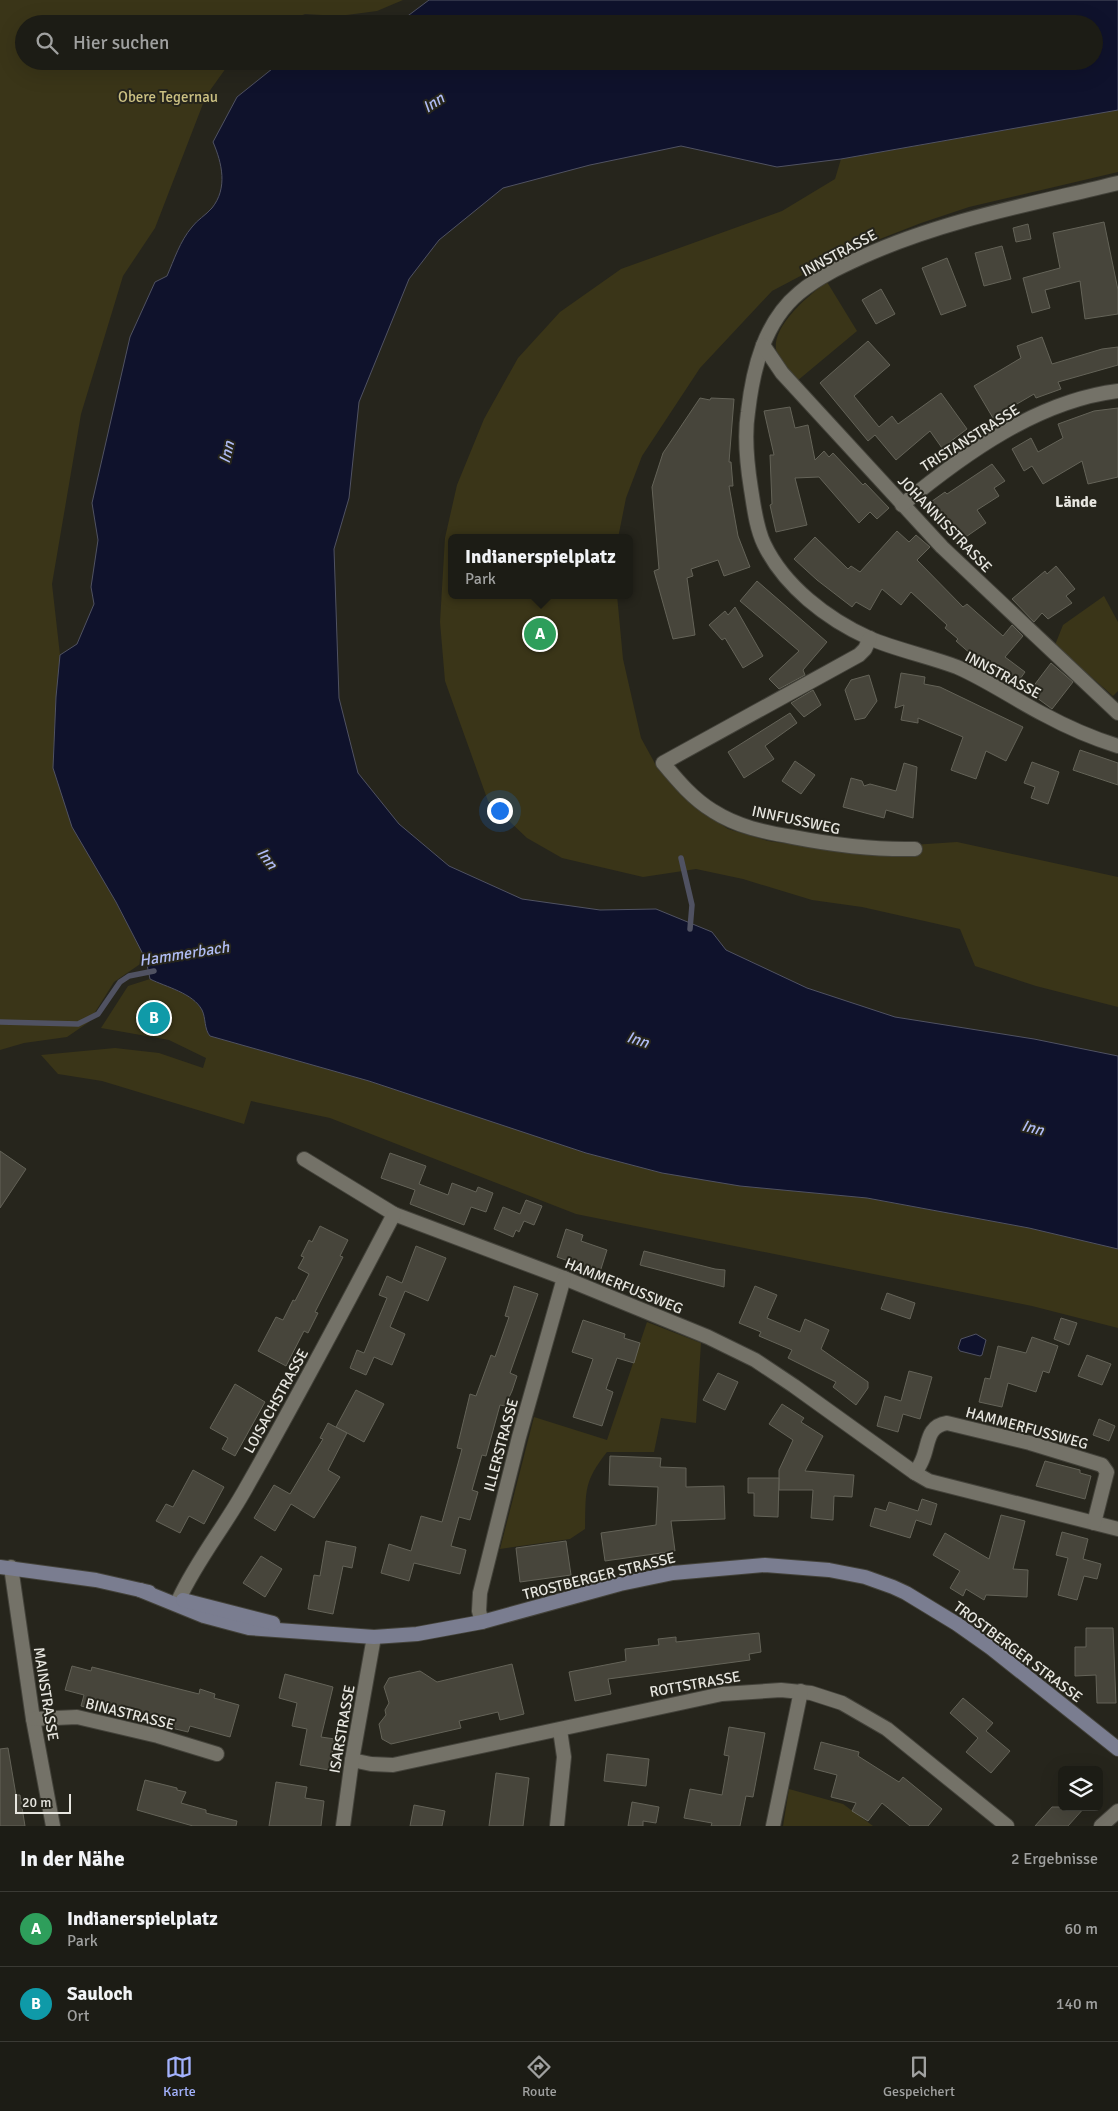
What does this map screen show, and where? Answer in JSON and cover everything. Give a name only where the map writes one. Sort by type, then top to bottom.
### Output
[{"type":"main road","name":"TROSTBERGER STRASSE","points":[[5,1567],[96,1580],[306,1631],[338,1636],[374,1637],[417,1634],[482,1622],[620,1584],[673,1573],[765,1565],[853,1574],[880,1581],[906,1592],[957,1624],[991,1648],[1118,1749]]},
{"type":"main road","name":"TROSTBERGER STRASSE","points":[[140,1590],[204,1616],[249,1628],[306,1631]]},
{"type":"street","name":"INNSTRASSE","points":[[1118,183],[952,224],[885,247],[836,269],[800,292],[786,306],[763,345],[750,393],[746,444],[754,508],[763,542],[775,565],[798,590],[822,611],[870,638],[956,667],[1002,689],[1041,713],[1078,731],[1118,746]]},
{"type":"street","name":"JOHANNISSTRASSE","points":[[763,345],[782,373],[942,548],[1118,713]]},
{"type":"street","name":"TRISTANSTRASSE","points":[[902,505],[941,472],[1010,429],[1040,414],[1092,394],[1118,391]]},
{"type":"street","name":"INNFUSSWEG","points":[[870,638],[865,649],[859,655],[663,763],[690,794],[731,822],[757,830],[846,846],[880,850],[915,849]]},
{"type":"street","name":"HAMMERFUSSWEG","points":[[304,1160],[394,1214],[564,1278],[708,1337],[755,1360],[929,1481],[1118,1529]]},
{"type":"street","name":"LOISACHSTRASSE","points":[[179,1599],[189,1577],[241,1497],[271,1444],[394,1214]]},
{"type":"street","name":"ILLERSTRASSE","points":[[482,1622],[479,1612],[480,1593],[519,1437],[564,1278]]},
{"type":"street","name":"HAMMERFUSSWEG","points":[[915,1473],[923,1460],[932,1429],[939,1424],[947,1423],[1030,1443],[1102,1464],[1107,1472],[1094,1523]]},
{"type":"street","name":"MAINSTRASSE","points":[[5,1567],[53,1826]]},
{"type":"street","name":"ISARSTRASSE","points":[[343,1826],[352,1760],[374,1637]]},
{"type":"street","name":"ROTTSTRASSE","points":[[352,1760],[371,1764],[393,1764],[560,1730],[658,1706],[722,1694],[758,1690],[801,1691],[842,1703],[888,1729],[1007,1826]]},
{"type":"street","points":[[773,1826],[801,1691]]},
{"type":"street","name":"BINASTRASSE","points":[[33,1719],[77,1717],[158,1736],[217,1754]]},
{"type":"street","points":[[557,1826],[564,1757],[560,1730]]},
{"type":"street","points":[[1100,1826],[1118,1811]]},
{"type":"green space","name":"Obere Tegernau","points":[[0,0],[403,0],[377,11],[347,15],[15,15],[15,70],[225,70],[206,96],[155,228],[123,276],[81,414],[52,584],[60,655],[53,768],[116,902],[146,960],[114,982],[89,1022],[67,1037],[24,1043],[0,1050]]},
{"type":"green space","points":[[1118,110],[1118,172],[969,207],[921,223],[844,253],[772,291],[700,368],[642,456],[626,498],[619,534],[448,534],[448,599],[617,599],[623,659],[641,738],[658,769],[701,810],[728,829],[768,841],[837,850],[957,842],[1118,877],[1118,1007],[1036,986],[975,966],[960,929],[862,907],[812,900],[743,879],[696,869],[643,877],[562,858],[527,838],[488,801],[445,681],[440,622],[445,538],[457,485],[484,419],[518,358],[560,312],[621,269],[782,211],[835,179],[841,159]]},
{"type":"green space","points":[[827,282],[857,331],[797,381],[778,356],[776,343],[779,333],[793,312]]},
{"type":"green space","points":[[1104,596],[1118,622],[1118,691],[1113,696],[1055,645],[1063,625]]},
{"type":"green space","points":[[150,979],[179,991],[198,1004],[202,1010],[210,1036],[369,1081],[586,1153],[662,1173],[740,1186],[867,1198],[1029,1228],[1118,1249],[1118,1328],[1032,1306],[576,1214],[330,1118],[251,1101],[244,1124],[102,1081],[58,1074],[41,1055],[115,1048],[159,1053],[203,1068],[206,1058],[169,1040],[101,1028],[128,986]]},
{"type":"green space","points":[[647,1322],[701,1343],[696,1423],[661,1418],[654,1452],[607,1452],[594,1471],[587,1488],[585,1529],[570,1539],[500,1549],[534,1417],[607,1440]]},
{"type":"green space","points":[[789,1789],[843,1804],[873,1826],[783,1826]]},
{"type":"water","name":"Inn","points":[[429,0],[1118,0],[1118,110],[841,159],[777,167],[681,146],[590,165],[503,188],[439,240],[409,279],[359,402],[349,498],[334,549],[339,698],[358,773],[399,824],[449,866],[522,899],[600,910],[656,909],[712,932],[726,950],[807,988],[895,1017],[1034,1039],[1118,1056],[1118,1249],[1029,1228],[867,1198],[740,1186],[662,1173],[586,1153],[369,1081],[210,1036],[202,1010],[198,1004],[179,991],[150,979],[146,960],[116,902],[72,827],[53,768],[60,655],[77,644],[94,604],[91,587],[98,540],[92,503],[130,337],[155,282],[167,276],[184,238],[217,200],[222,184],[222,175],[219,158],[213,142],[237,97],[271,70],[1103,70],[1103,15],[409,15]]},
{"type":"water","points":[[976,1334],[986,1340],[982,1355],[960,1351],[958,1348],[961,1339]]},
{"type":"building","points":[[1104,222],[1118,290],[1118,314],[1085,319],[1080,281],[1045,290],[1050,308],[1032,313],[1023,278],[1060,268],[1053,233]]},
{"type":"building","points":[[1028,224],[1031,239],[1016,242],[1013,228]]},
{"type":"building","points":[[1002,246],[1011,279],[984,286],[975,253]]},
{"type":"building","points":[[947,258],[966,306],[941,315],[922,268]]},
{"type":"building","points":[[881,289],[895,314],[876,324],[862,300]]},
{"type":"building","points":[[1042,337],[1052,364],[1102,349],[1118,347],[1118,365],[1058,382],[1061,389],[1036,398],[1034,394],[993,418],[974,386],[1021,358],[1017,346]]},
{"type":"building","points":[[868,341],[890,365],[854,396],[879,427],[892,416],[898,424],[941,393],[967,429],[942,448],[930,431],[896,460],[875,435],[868,441],[820,383]]},
{"type":"building","points":[[700,398],[710,400],[711,398],[734,399],[729,462],[731,462],[733,486],[729,486],[738,536],[750,567],[724,576],[718,560],[691,569],[693,576],[687,578],[695,635],[673,639],[654,571],[659,569],[652,487],[663,453]]},
{"type":"building","points":[[790,407],[795,428],[808,425],[815,460],[824,451],[829,457],[833,453],[863,485],[865,483],[889,508],[877,519],[870,512],[859,523],[819,477],[795,478],[807,525],[776,532],[770,505],[772,504],[770,455],[774,455],[764,411]]},
{"type":"building","points":[[1118,408],[1118,477],[1088,484],[1082,461],[1043,484],[1032,466],[1024,471],[1012,449],[1031,438],[1038,452],[1063,438],[1058,424],[1094,411]]},
{"type":"building","points":[[992,464],[1005,481],[994,488],[999,496],[977,510],[986,523],[957,543],[949,536],[928,504],[945,492],[947,494]]},
{"type":"building","points":[[897,531],[909,542],[916,535],[930,547],[917,560],[963,607],[967,604],[1003,636],[1012,625],[1023,636],[1005,657],[1025,672],[1015,686],[980,662],[956,641],[958,639],[945,628],[947,625],[911,592],[901,605],[882,589],[870,610],[856,602],[852,607],[817,580],[794,559],[815,537],[848,569],[851,566],[860,572]]},
{"type":"building","points":[[1056,566],[1075,589],[1066,596],[1072,603],[1048,619],[1042,613],[1034,622],[1012,599],[1045,571],[1047,574]]},
{"type":"building","points":[[757,581],[827,642],[803,670],[805,675],[779,689],[769,679],[799,651],[740,601]]},
{"type":"building","points":[[735,607],[763,656],[743,668],[725,638],[722,640],[709,625],[725,611],[728,615]]},
{"type":"building","points":[[1051,663],[1073,682],[1052,709],[1029,692]]},
{"type":"building","points":[[901,673],[925,677],[924,684],[940,687],[1023,727],[1006,761],[986,751],[976,779],[951,770],[963,737],[918,718],[918,723],[901,720],[904,705],[895,708]]},
{"type":"building","points":[[869,675],[877,701],[865,718],[855,720],[845,690],[851,680]]},
{"type":"building","points":[[813,690],[821,705],[804,717],[791,703]]},
{"type":"building","points":[[790,713],[797,723],[765,746],[774,759],[744,778],[728,752]]},
{"type":"building","points":[[1080,750],[1118,763],[1118,785],[1073,770]]},
{"type":"building","points":[[795,761],[815,775],[801,794],[782,781]]},
{"type":"building","points":[[1032,762],[1059,772],[1048,804],[1031,798],[1035,787],[1024,783]]},
{"type":"building","points":[[904,763],[917,767],[913,818],[886,810],[884,818],[843,807],[851,778],[862,781],[864,786],[870,784],[896,791]]},
{"type":"building","points":[[0,1151],[26,1169],[0,1208]]},
{"type":"building","points":[[390,1153],[426,1166],[419,1184],[448,1195],[452,1183],[476,1192],[478,1187],[493,1193],[486,1212],[471,1207],[464,1225],[410,1204],[415,1190],[381,1178]]},
{"type":"building","points":[[526,1200],[542,1206],[534,1225],[524,1221],[519,1232],[516,1230],[513,1237],[494,1229],[503,1207],[520,1214]]},
{"type":"building","points":[[320,1226],[348,1240],[340,1256],[343,1257],[315,1312],[318,1313],[308,1333],[304,1331],[286,1366],[258,1351],[276,1317],[283,1320],[309,1274],[298,1268],[304,1257],[301,1256],[309,1240],[312,1242]]},
{"type":"building","points":[[566,1229],[583,1235],[581,1241],[607,1250],[600,1272],[557,1257]]},
{"type":"building","points":[[416,1246],[446,1258],[428,1301],[405,1291],[390,1327],[405,1334],[392,1365],[374,1357],[366,1375],[350,1368],[357,1350],[364,1353],[387,1298],[379,1295],[387,1276],[402,1283]]},
{"type":"building","points":[[644,1251],[725,1270],[724,1287],[640,1265]]},
{"type":"building","points":[[514,1286],[538,1294],[510,1373],[517,1376],[512,1391],[505,1406],[500,1405],[486,1456],[482,1455],[472,1490],[478,1492],[470,1520],[459,1517],[451,1546],[466,1550],[460,1574],[414,1563],[409,1581],[381,1573],[389,1544],[411,1551],[421,1516],[442,1522],[462,1449],[457,1448],[470,1394],[476,1396],[491,1355],[495,1357],[509,1317],[505,1316]]},
{"type":"building","points":[[755,1286],[777,1295],[767,1318],[800,1332],[805,1319],[829,1330],[821,1349],[868,1382],[868,1388],[856,1405],[833,1387],[836,1382],[788,1358],[792,1350],[759,1336],[761,1332],[739,1323]]},
{"type":"building","points":[[887,1293],[915,1303],[910,1319],[881,1309]]},
{"type":"building","points":[[1061,1318],[1077,1323],[1069,1345],[1054,1339]]},
{"type":"building","points":[[583,1320],[625,1334],[624,1338],[640,1343],[634,1363],[617,1358],[606,1389],[613,1392],[602,1426],[573,1417],[593,1359],[572,1352]]},
{"type":"building","points":[[1032,1337],[1058,1346],[1049,1373],[1043,1371],[1036,1392],[1008,1383],[1002,1407],[979,1402],[985,1378],[990,1379],[998,1346],[1026,1353]]},
{"type":"building","points":[[1087,1355],[1111,1364],[1102,1385],[1078,1376]]},
{"type":"building","points":[[909,1371],[932,1377],[920,1419],[903,1414],[898,1432],[877,1426],[885,1396],[901,1401]]},
{"type":"building","points":[[718,1373],[738,1382],[725,1410],[703,1400]]},
{"type":"building","points":[[235,1384],[265,1402],[235,1456],[222,1449],[228,1438],[210,1428]]},
{"type":"building","points":[[356,1390],[384,1404],[364,1442],[336,1427]]},
{"type":"building","points":[[782,1404],[804,1418],[801,1422],[823,1436],[805,1471],[854,1475],[852,1497],[834,1496],[833,1520],[811,1518],[813,1490],[779,1490],[779,1470],[793,1440],[769,1424]]},
{"type":"building","points":[[1099,1419],[1115,1426],[1109,1441],[1093,1435]]},
{"type":"building","points":[[328,1423],[347,1433],[328,1470],[340,1477],[314,1518],[291,1504],[275,1531],[254,1518],[274,1485],[290,1494],[323,1439],[320,1438]]},
{"type":"building","points":[[610,1456],[661,1458],[660,1467],[686,1468],[686,1487],[724,1486],[725,1519],[671,1521],[675,1551],[605,1561],[601,1533],[656,1525],[658,1487],[609,1485]]},
{"type":"building","points":[[1045,1461],[1080,1470],[1080,1473],[1091,1476],[1085,1499],[1036,1486]]},
{"type":"building","points":[[193,1470],[224,1487],[204,1524],[189,1516],[180,1533],[156,1521],[166,1504],[173,1507]]},
{"type":"building","points":[[748,1478],[779,1478],[778,1517],[754,1516],[754,1493],[748,1493]]},
{"type":"building","points":[[922,1499],[937,1504],[931,1525],[916,1520],[910,1538],[870,1526],[875,1508],[886,1511],[889,1502],[918,1511]]},
{"type":"building","points":[[1001,1515],[1025,1521],[1013,1569],[1028,1570],[1027,1597],[986,1595],[984,1600],[966,1589],[963,1596],[950,1588],[960,1571],[933,1555],[945,1533],[989,1559]]},
{"type":"building","points":[[1062,1532],[1088,1539],[1083,1559],[1101,1564],[1097,1579],[1084,1576],[1077,1600],[1058,1595],[1068,1558],[1056,1555]]},
{"type":"building","points":[[326,1541],[356,1547],[352,1568],[343,1566],[333,1614],[308,1609],[314,1575],[320,1576]]},
{"type":"building","points":[[566,1541],[571,1575],[520,1582],[516,1548]]},
{"type":"building","points":[[261,1556],[282,1569],[265,1597],[243,1583]]},
{"type":"building","points":[[1086,1628],[1113,1628],[1116,1703],[1097,1703],[1096,1675],[1075,1676],[1075,1647],[1086,1647]]},
{"type":"building","points":[[759,1633],[761,1652],[749,1654],[750,1660],[608,1679],[611,1694],[575,1701],[569,1672],[626,1661],[625,1649],[659,1645],[658,1639],[676,1637],[676,1642]]},
{"type":"building","points":[[512,1664],[524,1714],[500,1720],[498,1712],[459,1721],[461,1728],[391,1744],[382,1739],[379,1724],[386,1715],[385,1710],[389,1703],[384,1687],[389,1678],[420,1671],[437,1682]]},
{"type":"building","points":[[72,1666],[91,1671],[92,1667],[199,1694],[200,1689],[215,1694],[214,1698],[239,1705],[230,1737],[190,1726],[188,1732],[81,1706],[84,1695],[65,1690]]},
{"type":"building","points":[[285,1674],[333,1687],[321,1737],[335,1739],[329,1770],[300,1765],[307,1729],[292,1726],[297,1703],[279,1698]]},
{"type":"building","points":[[963,1698],[993,1723],[986,1731],[1010,1751],[991,1773],[966,1752],[978,1738],[950,1713]]},
{"type":"building","points":[[729,1727],[765,1733],[753,1797],[746,1796],[740,1826],[711,1826],[712,1823],[684,1818],[690,1789],[722,1795],[729,1756],[724,1755]]},
{"type":"building","points":[[821,1742],[859,1752],[858,1756],[899,1782],[903,1777],[942,1809],[928,1826],[910,1826],[882,1803],[868,1821],[852,1811],[856,1803],[831,1797],[837,1775],[814,1769]]},
{"type":"building","points":[[8,1748],[16,1795],[20,1795],[25,1826],[0,1826],[0,1749]]},
{"type":"building","points":[[607,1754],[649,1759],[646,1786],[604,1781]]},
{"type":"building","points":[[496,1773],[529,1778],[523,1826],[489,1826]]},
{"type":"building","points":[[145,1780],[186,1792],[181,1803],[206,1810],[206,1813],[237,1821],[236,1826],[193,1826],[137,1810]]},
{"type":"building","points":[[276,1782],[307,1787],[305,1798],[324,1801],[321,1826],[269,1826]]},
{"type":"building","points":[[632,1802],[659,1807],[656,1823],[643,1821],[643,1826],[628,1826]]},
{"type":"building","points":[[414,1805],[445,1811],[442,1826],[410,1826]]},
{"type":"building","points":[[1052,1807],[1058,1807],[1058,1811],[1081,1811],[1068,1826],[1035,1826]]},
{"type":"waterway","points":[[681,858],[692,905],[690,929]]},
{"type":"waterway","name":"Hammerbach","points":[[0,1022],[78,1024],[98,1014],[120,982],[129,976],[154,971]]},
{"type":"place","name":"Indianerspielplatz","points":[[540,634]]},
{"type":"place","name":"Sauloch","points":[[154,1018]]},
{"type":"district","name":"Lände","points":[[1076,501]]}]
